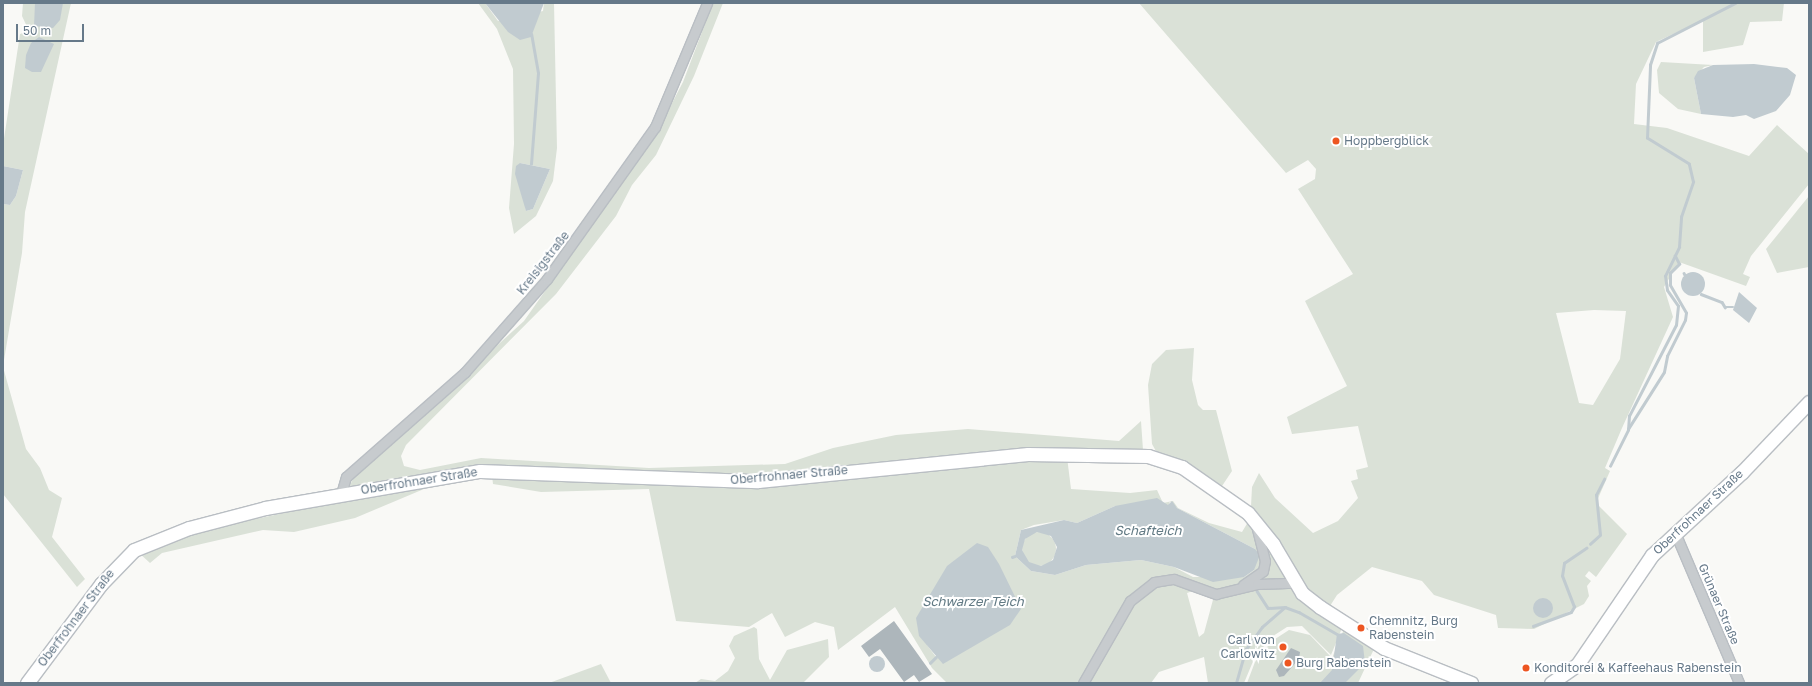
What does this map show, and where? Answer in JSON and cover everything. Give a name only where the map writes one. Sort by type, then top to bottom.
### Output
[{"type":"main road","name":"Oberfrohnaer Straße","points":[[1551,683],[1577,665],[1652,555],[1676,535],[1809,402]]},
{"type":"main road","name":"Oberfrohnaer Straße","points":[[27,683],[101,584],[134,550],[189,528],[265,508],[480,471],[758,481],[994,455],[1088,454],[1148,456],[1182,467],[1254,520],[1296,584],[1325,611],[1384,648],[1471,683]]},
{"type":"street","name":"Kreisigstraße","points":[[341,494],[346,477],[465,372],[513,321],[570,249],[655,127],[707,3]]},
{"type":"street","points":[[1240,587],[1263,571],[1265,561],[1254,520]]},
{"type":"street","name":"Grünaer Straße","points":[[1676,535],[1739,683]]},
{"type":"street","points":[[1083,683],[1130,601],[1142,589],[1174,579],[1216,594],[1240,587],[1296,584]]},
{"type":"shaded area","points":[[23,3],[71,3],[25,212],[22,253],[3,366],[3,204],[10,205],[16,196],[23,170],[3,166],[3,145],[20,34],[29,31],[22,16]]},
{"type":"shaded area","points":[[478,3],[485,3],[498,21],[543,11],[544,3],[554,3],[557,148],[553,181],[536,216],[514,234],[509,208],[514,144],[513,69],[497,29]],"holes":[[[520,163],[550,169],[533,209],[526,211]]]},
{"type":"shaded area","points":[[713,3],[723,3],[694,76],[656,155],[632,185],[616,216],[556,294],[406,445],[401,456],[404,466],[420,470],[481,458],[649,468],[785,464],[833,448],[896,435],[968,429],[1119,441],[1141,421],[1143,450],[1067,457],[1071,489],[1130,493],[1157,490],[1163,503],[1173,501],[1178,508],[1209,523],[1242,532],[1248,522],[1282,569],[1342,628],[1331,655],[1302,626],[1287,627],[1270,638],[1254,659],[1244,683],[1208,683],[1204,657],[1159,672],[1151,683],[947,683],[932,668],[895,607],[838,650],[834,627],[815,622],[785,637],[772,613],[749,627],[676,621],[649,489],[541,492],[493,484],[491,467],[428,475],[424,489],[355,518],[294,532],[263,530],[162,553],[150,563],[138,552],[192,532],[342,501],[355,475],[524,321],[658,130],[683,82]],"holes":[[[1170,502],[1177,508],[1255,549],[1254,570],[1244,577],[1193,577],[1174,567],[1141,560],[1086,565],[1055,575],[1031,571],[1015,556],[1021,530],[1034,525],[1064,520],[1077,523],[1115,506],[1169,505]],[[977,543],[936,657],[927,645]],[[1196,590],[1214,596],[1204,633],[1199,637],[1187,593]]]},
{"type":"shaded area","points":[[1139,3],[1784,3],[1782,21],[1750,22],[1743,45],[1703,52],[1703,20],[1656,42],[1636,84],[1634,124],[1667,128],[1749,156],[1777,125],[1809,154],[1809,184],[1751,256],[1743,274],[1750,277],[1746,286],[1679,262],[1664,287],[1673,317],[1605,468],[1610,471],[1596,503],[1627,534],[1596,577],[1589,571],[1585,576],[1591,581],[1587,586],[1589,596],[1584,604],[1534,629],[1498,628],[1496,615],[1434,595],[1422,581],[1372,567],[1337,595],[1330,606],[1303,587],[1285,549],[1251,506],[1252,487],[1259,473],[1275,498],[1313,533],[1338,521],[1358,498],[1351,481],[1358,479],[1356,470],[1368,467],[1358,426],[1292,434],[1287,417],[1347,386],[1305,301],[1353,274],[1298,189],[1315,179],[1316,169],[1308,160],[1286,173]],"holes":[[[1594,310],[1626,311],[1620,359],[1593,405],[1579,403],[1556,313]]]},
{"type":"shaded area","points":[[1661,62],[1713,65],[1704,67],[1694,78],[1701,114],[1678,109],[1659,93],[1657,70]]},
{"type":"shaded area","points":[[1809,196],[1809,267],[1777,273],[1766,249]]},
{"type":"shaded area","points":[[1194,348],[1192,380],[1198,405],[1203,410],[1216,410],[1232,471],[1222,486],[1157,453],[1152,444],[1148,385],[1152,364],[1166,350]]},
{"type":"shaded area","points":[[3,367],[26,449],[40,468],[49,490],[62,498],[52,537],[85,579],[77,587],[3,494]]},
{"type":"shaded area","points":[[1036,532],[1042,532],[1046,533],[1053,539],[1056,549],[1055,556],[1049,563],[1042,566],[1036,566],[1032,565],[1025,559],[1022,552],[1022,546],[1023,542],[1029,535]]},
{"type":"shaded area","points":[[754,627],[757,629],[759,659],[770,680],[787,650],[828,639],[829,657],[803,683],[695,683],[701,679],[715,681],[728,671],[735,658],[729,646],[734,636]]},
{"type":"shaded area","points":[[1344,629],[1374,649],[1358,683],[1247,683],[1255,662],[1272,641],[1289,630],[1310,635],[1332,658]]},
{"type":"shaded area","points":[[601,664],[611,683],[549,683]]},
{"type":"water","points":[[35,3],[63,3],[60,20],[53,28],[34,26]]},
{"type":"water","points":[[485,3],[544,3],[531,37],[520,40],[508,32]]},
{"type":"water","points":[[39,37],[54,44],[41,72],[32,72],[25,68],[26,55],[31,43]]},
{"type":"water","points":[[1754,64],[1787,68],[1796,75],[1790,95],[1776,111],[1754,119],[1746,115],[1733,117],[1701,114],[1694,78],[1698,71],[1713,65]]},
{"type":"water","points":[[520,163],[550,169],[533,209],[526,211],[515,174],[516,166]]},
{"type":"water","points":[[3,166],[23,170],[16,196],[10,205],[3,204]]},
{"type":"water","points":[[1693,272],[1702,275],[1705,284],[1702,293],[1693,296],[1684,293],[1681,284],[1684,275]]},
{"type":"water","points":[[1739,292],[1757,308],[1749,323],[1733,310]]},
{"type":"water","name":"Schafteich","points":[[1157,498],[1168,505],[1172,501],[1177,508],[1255,549],[1260,555],[1254,570],[1244,577],[1213,582],[1174,567],[1141,560],[1086,565],[1055,575],[1031,571],[1015,556],[1021,530],[1064,520],[1077,523],[1115,506]],"holes":[[[1037,532],[1051,536],[1057,547],[1053,560],[1041,566],[1029,562],[1022,550],[1025,539]]]},
{"type":"water","name":"Schwarzer Teich","points":[[977,543],[988,547],[999,564],[1021,609],[1010,625],[943,664],[919,636],[916,618],[947,566]]},
{"type":"water","points":[[1543,598],[1550,601],[1553,608],[1550,615],[1543,618],[1536,615],[1533,608],[1536,601]]},
{"type":"water","points":[[1344,633],[1363,646],[1365,663],[1345,683],[1320,683],[1332,670],[1337,634]]},
{"type":"water","points":[[874,656],[880,656],[885,661],[883,670],[880,672],[874,672],[869,667],[869,661]]},
{"type":"building","points":[[894,621],[932,674],[919,682],[914,675],[904,682],[880,649],[869,657],[861,646]]},
{"type":"building","name":"Burg Rabenstein","points":[[1291,648],[1300,652],[1299,659],[1284,676],[1279,677],[1276,670]]},
{"type":"waterway","points":[[1610,466],[1628,430],[1629,416],[1676,325],[1678,306],[1667,290],[1665,276],[1679,247],[1681,217],[1693,182],[1689,164],[1647,138],[1650,65],[1657,43],[1735,3]]},
{"type":"waterway","points":[[531,35],[538,73],[531,164]]},
{"type":"waterway","points":[[1628,429],[1664,372],[1667,356],[1685,320],[1686,313],[1670,285],[1670,273],[1679,264],[1675,256]]},
{"type":"waterway","points":[[1701,294],[1722,302],[1725,307],[1733,307]]},
{"type":"waterway","points":[[1590,544],[1600,535],[1596,495],[1604,479]]},
{"type":"waterway","points":[[1533,626],[1571,612],[1574,607],[1562,576],[1564,563],[1586,548]]},
{"type":"waterway","points":[[1257,591],[1268,608],[1285,607],[1299,612],[1337,634]]},
{"type":"waterway","points":[[1236,683],[1246,649],[1262,627],[1285,607]]},
{"type":"waterway","points":[[930,663],[936,657]]},
{"type":"place","name":"Hoppbergblick","points":[[1336,141]]},
{"type":"place","name":"Chemnitz, Burg Rabenstein","points":[[1361,628]]},
{"type":"place","name":"Carl von Carlowitz","points":[[1283,647]]},
{"type":"place","name":"Burg Rabenstein","points":[[1288,663]]},
{"type":"place","name":"Konditorei & Kaffeehaus Rabenstein","points":[[1526,668]]}]
